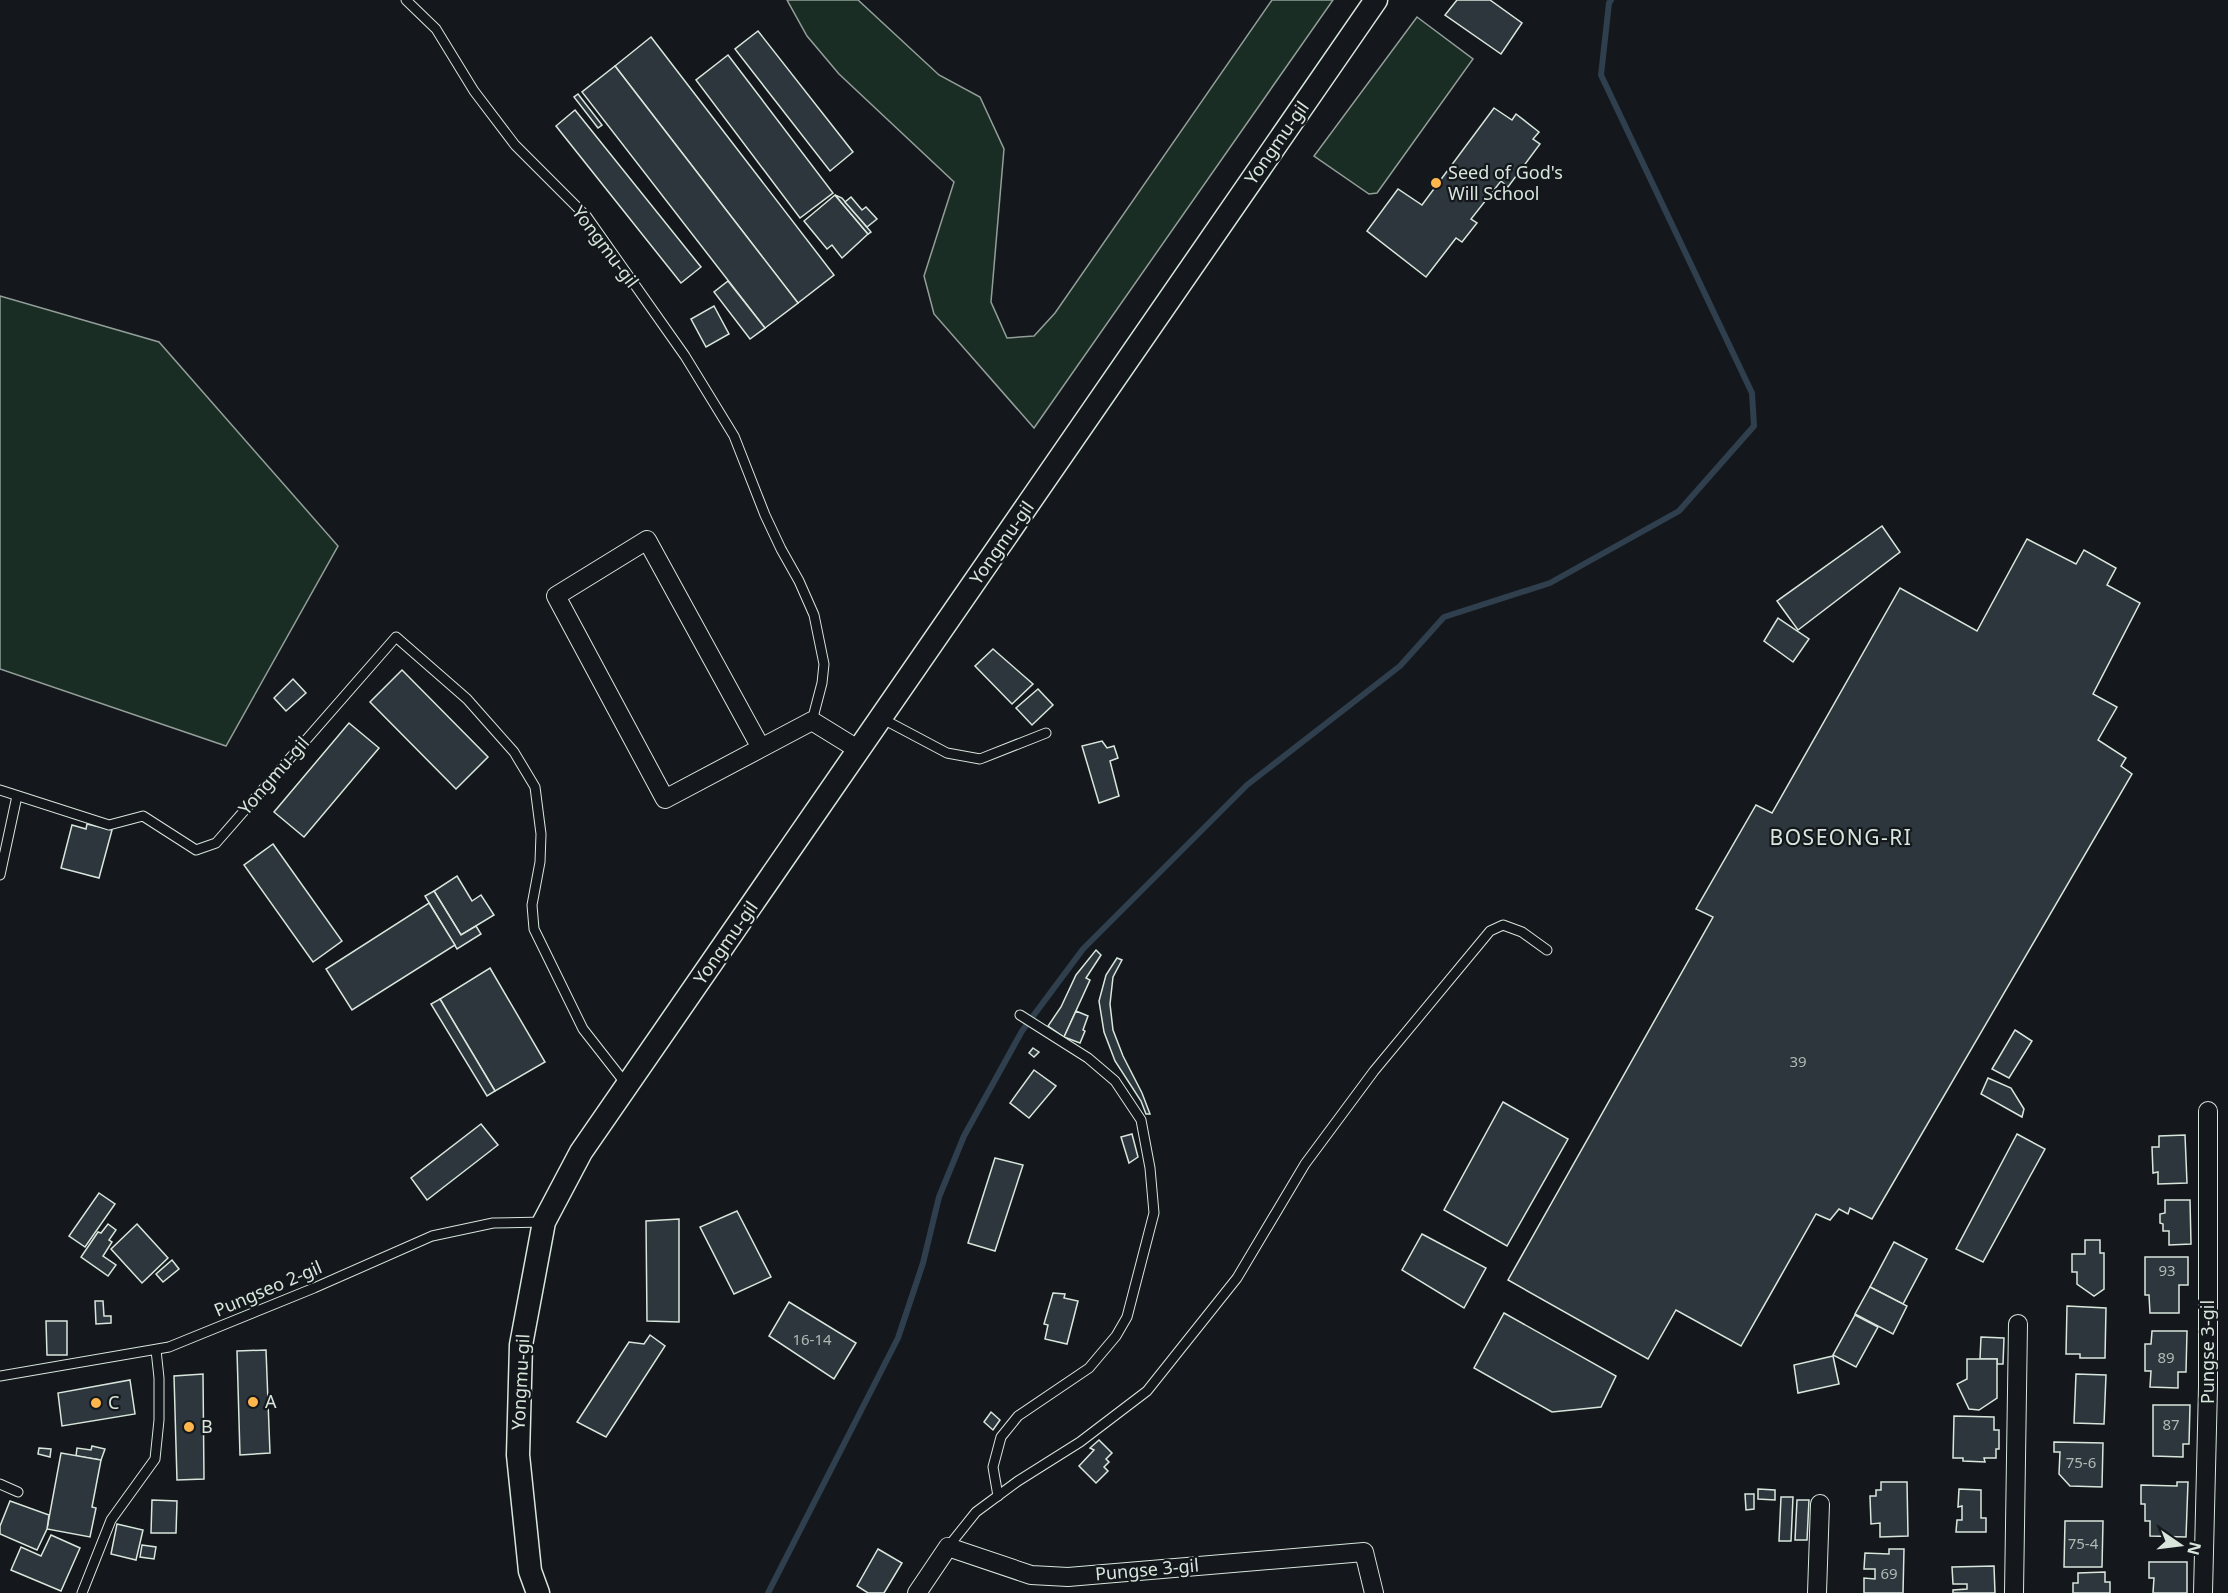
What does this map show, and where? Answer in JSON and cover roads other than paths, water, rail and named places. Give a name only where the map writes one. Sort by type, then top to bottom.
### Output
[{"type":"street","name":"Yongmu-gil","points":[[538,1593],[530,1571],[518,1455],[521,1345],[544,1222],[581,1152],[1376,0]]},
{"type":"street","points":[[761,748],[647,540],[556,596],[665,799],[812,721],[859,750]]},
{"type":"street","name":"Pungse 3-gil","points":[[2203,1593],[2208,1387],[2208,1111]]},
{"type":"street","points":[[2014,1593],[2018,1324]]},
{"type":"street","points":[[1817,1593],[1820,1504]]},
{"type":"street","points":[[917,1593],[948,1547]]},
{"type":"street","name":"Pungse 3-gil","points":[[948,1547],[1031,1575],[1068,1577],[1364,1552],[1374,1593]]},
{"type":"lane","name":"Yongmu-gil","points":[[406,0],[435,29],[474,91],[515,145],[586,217],[685,356],[734,436],[765,515],[800,581],[814,615],[824,664],[822,683],[812,721]]},
{"type":"lane","name":"Yongmu-gil","points":[[0,790],[109,825],[143,816],[196,850],[216,843],[396,637],[467,699],[514,752],[535,787],[542,834],[540,862],[532,905],[534,929],[583,1029],[627,1086]]},
{"type":"lane","points":[[881,718],[947,753],[980,759],[1046,733]]},
{"type":"lane","points":[[0,875],[17,796]]},
{"type":"lane","points":[[948,1547],[976,1512],[1080,1442],[1147,1391],[1238,1278],[1305,1164],[1374,1071],[1490,931],[1503,925],[1522,932],[1547,950]]},
{"type":"lane","points":[[998,1496],[993,1467],[1001,1437],[1018,1416],[1089,1368],[1116,1336],[1127,1317],[1154,1213],[1150,1168],[1141,1120],[1114,1081],[1088,1058],[1022,1017]]},
{"type":"lane","name":"Pungseo 2-gil","points":[[0,1376],[169,1347],[314,1288],[432,1236],[493,1223],[544,1222]]},
{"type":"lane","points":[[82,1593],[111,1520],[155,1459],[159,1420],[156,1350]]},
{"type":"lane","points":[[0,1484],[18,1492]]},
{"type":"waterway","points":[[768,1593],[898,1338],[923,1263],[939,1197],[964,1136],[1022,1031],[1083,949],[1247,785],[1400,666],[1444,617],[1550,583],[1679,511],[1754,426],[1752,393],[1601,75],[1611,0]]},
{"type":"place","name":"Seed of God's Will School","points":[[1436,183]]},
{"type":"place","name":"A","points":[[253,1402]]},
{"type":"place","name":"C","points":[[96,1403]]},
{"type":"place","name":"B","points":[[189,1427]]},
{"type":"district","name":"BOSEONG-RI","points":[[1841,838]]}]
